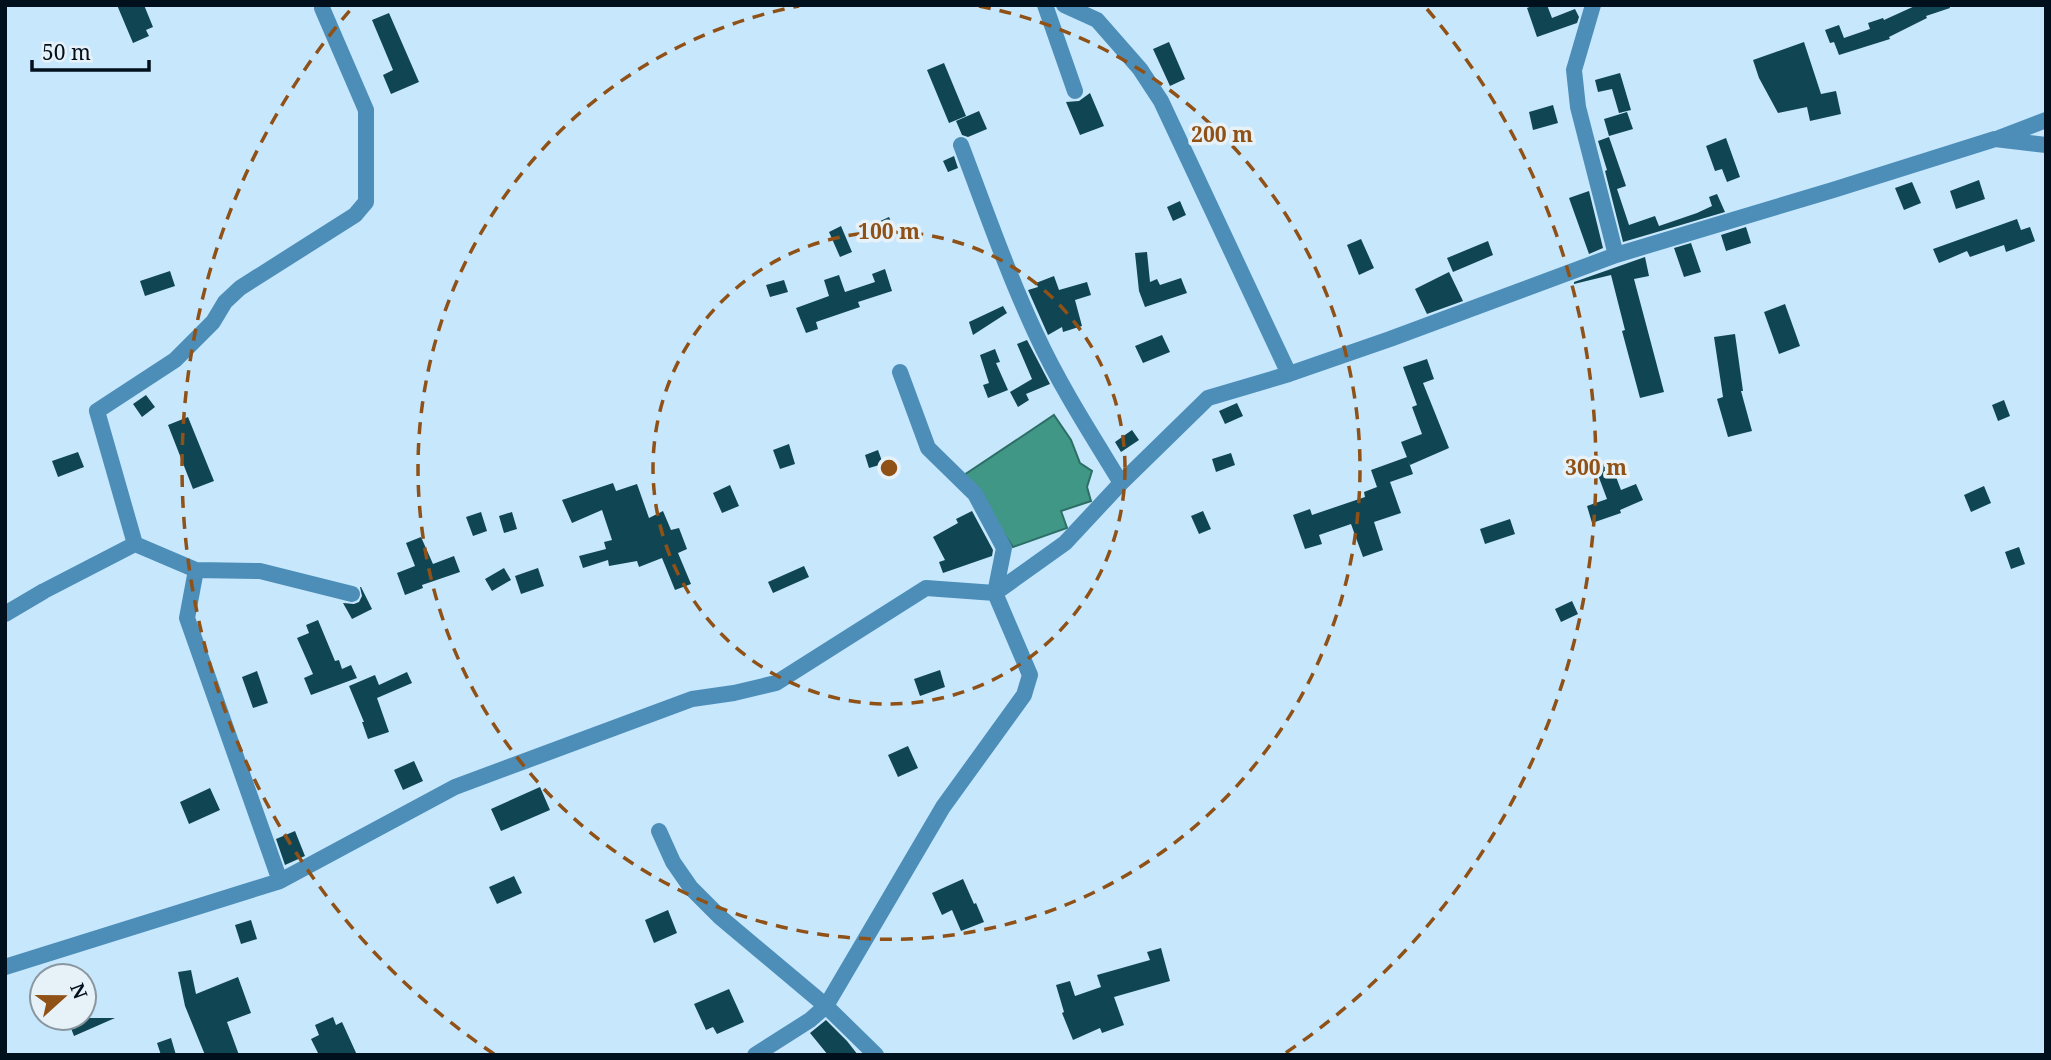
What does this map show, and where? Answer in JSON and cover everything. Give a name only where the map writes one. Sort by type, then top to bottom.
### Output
[{"type":"street","points":[[1045,5],[1075,91]]},
{"type":"street","points":[[1064,5],[1097,20],[1140,69],[1161,101],[1289,374]]},
{"type":"street","points":[[1593,5],[1574,70],[1578,107],[1616,255]]},
{"type":"street","points":[[135,544],[97,411],[175,360],[213,322],[225,302],[240,288],[355,215],[366,202],[366,110],[322,8]]},
{"type":"street","points":[[5,967],[280,881],[455,787],[692,699],[776,683],[926,588],[995,593],[1065,543],[1121,483],[1209,398],[1390,339],[1616,255],[1833,190],[1995,139],[2046,120]]},
{"type":"street","points":[[1995,139],[2046,145]]},
{"type":"street","points":[[961,145],[1005,264],[1037,335],[1070,400],[1121,483]]},
{"type":"street","points":[[755,1055],[810,1020],[826,1006],[943,807],[1024,695],[1030,675],[995,593],[1004,548],[975,494],[928,448],[900,372]]},
{"type":"street","points":[[135,544],[196,570],[260,570],[352,594]]},
{"type":"street","points":[[5,614],[135,544]]},
{"type":"street","points":[[196,570],[187,618],[280,881]]},
{"type":"street","points":[[659,831],[673,862],[691,888],[720,917],[826,1006],[876,1055]]},
{"type":"shaded area","points":[[1054,415],[1071,440],[1080,463],[1092,471],[1087,487],[1091,501],[1061,511],[1067,528],[1013,547],[964,475]]},
{"type":"building","points":[[117,5],[144,5],[153,27],[146,30],[149,36],[133,43]]},
{"type":"building","points":[[1547,5],[1552,18],[1575,9],[1579,17],[1577,23],[1537,37],[1527,8]]},
{"type":"building","points":[[1917,5],[1949,5],[1950,8],[1926,16],[1927,18],[1889,37],[1890,39],[1839,55],[1825,30],[1839,25],[1844,38],[1870,29],[1868,23],[1883,18],[1884,20]]},
{"type":"building","points":[[389,13],[419,82],[391,94],[383,75],[393,70],[372,20]]},
{"type":"building","points":[[1169,42],[1185,79],[1170,86],[1153,49]]},
{"type":"building","points":[[1804,42],[1821,94],[1836,91],[1841,114],[1810,121],[1807,107],[1778,113],[1759,78],[1753,60]]},
{"type":"building","points":[[944,63],[966,116],[949,123],[927,70]]},
{"type":"building","points":[[1620,73],[1631,110],[1619,113],[1612,89],[1598,92],[1595,80]]},
{"type":"building","points":[[1090,93],[1104,126],[1080,135],[1066,102],[1079,101]]},
{"type":"building","points":[[1553,105],[1558,123],[1533,130],[1529,112]]},
{"type":"building","points":[[979,111],[987,129],[968,137],[962,135],[956,121]]},
{"type":"building","points":[[1627,112],[1633,129],[1609,136],[1604,119]]},
{"type":"building","points":[[1609,137],[1626,186],[1617,189],[1629,225],[1655,216],[1659,226],[1697,213],[1712,206],[1709,197],[1717,194],[1725,212],[1623,242],[1598,141]]},
{"type":"building","points":[[1726,138],[1740,177],[1727,182],[1722,169],[1715,171],[1706,146]]},
{"type":"building","points":[[954,156],[958,168],[948,172],[943,161]]},
{"type":"building","points":[[1979,180],[1985,199],[1956,209],[1950,191]]},
{"type":"building","points":[[1912,182],[1921,203],[1904,210],[1895,188]]},
{"type":"building","points":[[1589,191],[1603,248],[1589,254],[1569,198]]},
{"type":"building","points":[[1180,201],[1186,215],[1173,221],[1167,207]]},
{"type":"building","points":[[889,217],[895,230],[879,236],[874,224]]},
{"type":"building","points":[[2017,219],[2021,230],[2030,227],[2035,241],[2006,252],[2004,245],[1970,257],[1967,251],[1939,263],[1933,249]]},
{"type":"building","points":[[841,226],[852,252],[840,257],[829,232]]},
{"type":"building","points":[[1746,227],[1751,243],[1726,251],[1721,235]]},
{"type":"building","points":[[1361,239],[1374,268],[1359,275],[1347,245]]},
{"type":"building","points":[[1488,241],[1493,255],[1453,272],[1447,258]]},
{"type":"building","points":[[1691,243],[1701,272],[1684,277],[1674,248]]},
{"type":"building","points":[[1147,252],[1150,282],[1157,279],[1160,285],[1181,278],[1187,293],[1145,307],[1139,291],[1135,253]]},
{"type":"building","points":[[1645,257],[1649,276],[1634,279],[1664,392],[1640,398],[1622,331],[1625,330],[1611,275],[1574,282]]},
{"type":"building","points":[[885,269],[892,291],[858,302],[860,307],[816,322],[818,329],[806,333],[796,308],[829,296],[824,280],[839,275],[845,292],[875,282],[872,274]]},
{"type":"building","points":[[170,271],[175,286],[145,296],[140,281]]},
{"type":"building","points":[[1449,272],[1463,301],[1427,314],[1415,289]]},
{"type":"building","points":[[1054,276],[1059,290],[1087,282],[1091,295],[1075,300],[1082,326],[1063,332],[1062,327],[1048,335],[1028,290],[1038,287],[1036,283]]},
{"type":"building","points":[[784,280],[788,292],[770,297],[766,285]]},
{"type":"building","points":[[1785,304],[1800,346],[1779,354],[1764,312]]},
{"type":"building","points":[[1003,306],[1007,313],[973,335],[969,322]]},
{"type":"building","points":[[1735,334],[1741,391],[1752,431],[1728,437],[1717,399],[1723,397],[1714,337]]},
{"type":"building","points":[[1162,335],[1170,352],[1143,363],[1135,346]]},
{"type":"building","points":[[1027,340],[1050,384],[1026,394],[1029,400],[1018,407],[1010,392],[1032,379],[1017,344]]},
{"type":"building","points":[[995,349],[1000,362],[996,363],[1008,390],[988,398],[983,385],[989,383],[980,355]]},
{"type":"building","points":[[1427,359],[1434,379],[1423,383],[1449,448],[1410,465],[1401,442],[1422,434],[1412,407],[1417,405],[1403,367]]},
{"type":"building","points":[[146,395],[155,407],[142,417],[133,404]]},
{"type":"building","points":[[2004,400],[2010,416],[1998,421],[1992,405]]},
{"type":"building","points":[[1237,403],[1243,416],[1225,424],[1219,411]]},
{"type":"building","points":[[188,417],[214,481],[193,489],[168,425]]},
{"type":"building","points":[[1132,430],[1139,440],[1121,452],[1115,442]]},
{"type":"building","points":[[789,444],[795,464],[780,469],[773,450]]},
{"type":"building","points":[[878,450],[883,464],[869,468],[865,455]]},
{"type":"building","points":[[78,452],[84,467],[58,477],[52,461]]},
{"type":"building","points":[[1231,453],[1235,465],[1216,472],[1212,459]]},
{"type":"building","points":[[1407,457],[1413,474],[1390,482],[1401,513],[1374,522],[1383,550],[1363,557],[1351,524],[1319,535],[1322,544],[1305,549],[1293,515],[1310,509],[1312,515],[1365,497],[1364,492],[1377,487],[1371,470]]},
{"type":"building","points":[[1610,461],[1621,490],[1636,484],[1643,500],[1620,510],[1621,513],[1592,523],[1587,506],[1607,499],[1595,467]]},
{"type":"building","points":[[613,483],[616,491],[637,484],[649,518],[663,511],[671,530],[679,528],[687,549],[678,553],[691,584],[675,590],[662,558],[639,567],[637,561],[609,566],[608,560],[583,568],[579,556],[606,549],[604,542],[612,540],[602,510],[572,523],[562,500]]},
{"type":"building","points":[[730,485],[739,506],[722,513],[713,493]]},
{"type":"building","points":[[1984,486],[1991,503],[1971,512],[1964,495]]},
{"type":"building","points":[[972,511],[993,550],[992,556],[943,573],[939,562],[945,560],[933,537],[958,523],[956,519]]},
{"type":"building","points":[[1203,511],[1211,529],[1199,534],[1191,516]]},
{"type":"building","points":[[481,512],[487,531],[473,536],[466,517]]},
{"type":"building","points":[[512,512],[517,529],[504,533],[499,516]]},
{"type":"building","points":[[1510,519],[1515,534],[1485,544],[1480,529]]},
{"type":"building","points":[[421,537],[433,564],[454,556],[460,572],[422,585],[423,588],[405,595],[397,573],[415,566],[406,543]]},
{"type":"building","points":[[2019,547],[2025,564],[2011,569],[2005,552]]},
{"type":"building","points":[[804,566],[809,577],[773,593],[768,582]]},
{"type":"building","points":[[504,568],[511,580],[492,591],[485,579]]},
{"type":"building","points":[[538,568],[544,586],[521,594],[515,576]]},
{"type":"building","points":[[360,587],[372,609],[352,619],[343,603],[359,602],[362,596]]},
{"type":"building","points":[[1572,601],[1578,614],[1561,622],[1555,609]]},
{"type":"building","points":[[318,620],[335,661],[339,660],[342,669],[351,665],[357,678],[311,695],[304,678],[313,674],[297,638],[309,633],[306,625]]},
{"type":"building","points":[[940,670],[945,687],[920,696],[914,679]]},
{"type":"building","points":[[257,671],[268,703],[253,708],[242,677]]},
{"type":"building","points":[[407,672],[412,683],[377,698],[389,732],[368,739],[349,686],[375,675],[379,685]]},
{"type":"building","points":[[908,746],[918,768],[898,777],[888,755]]},
{"type":"building","points":[[414,761],[423,781],[403,790],[394,770]]},
{"type":"building","points":[[540,787],[550,810],[501,831],[491,809]]},
{"type":"building","points":[[210,788],[220,810],[189,824],[180,802]]},
{"type":"building","points":[[295,831],[305,856],[285,865],[276,839]]},
{"type":"building","points":[[514,876],[522,893],[497,904],[489,887]]},
{"type":"building","points":[[963,879],[984,922],[961,931],[952,910],[942,915],[932,893]]},
{"type":"building","points":[[668,910],[677,933],[654,943],[645,920]]},
{"type":"building","points":[[251,920],[257,939],[241,944],[235,925]]},
{"type":"building","points":[[1161,948],[1170,981],[1114,997],[1124,1025],[1102,1033],[1100,1028],[1073,1040],[1062,1013],[1064,1012],[1056,985],[1070,981],[1075,996],[1101,987],[1097,975],[1150,960],[1147,952]]},
{"type":"building","points":[[191,970],[196,994],[238,977],[251,1013],[227,1022],[239,1055],[205,1055],[185,1006],[178,972]]},
{"type":"building","points":[[729,989],[744,1022],[717,1034],[713,1027],[706,1030],[694,1004]]},
{"type":"building","points":[[333,1017],[336,1025],[342,1022],[357,1055],[319,1055],[311,1039],[319,1035],[315,1025]]},
{"type":"building","points":[[98,1018],[115,1018],[98,1025]]},
{"type":"building","points":[[826,1020],[858,1055],[828,1055],[810,1033]]},
{"type":"building","points":[[171,1038],[176,1055],[161,1055],[157,1043]]}]
